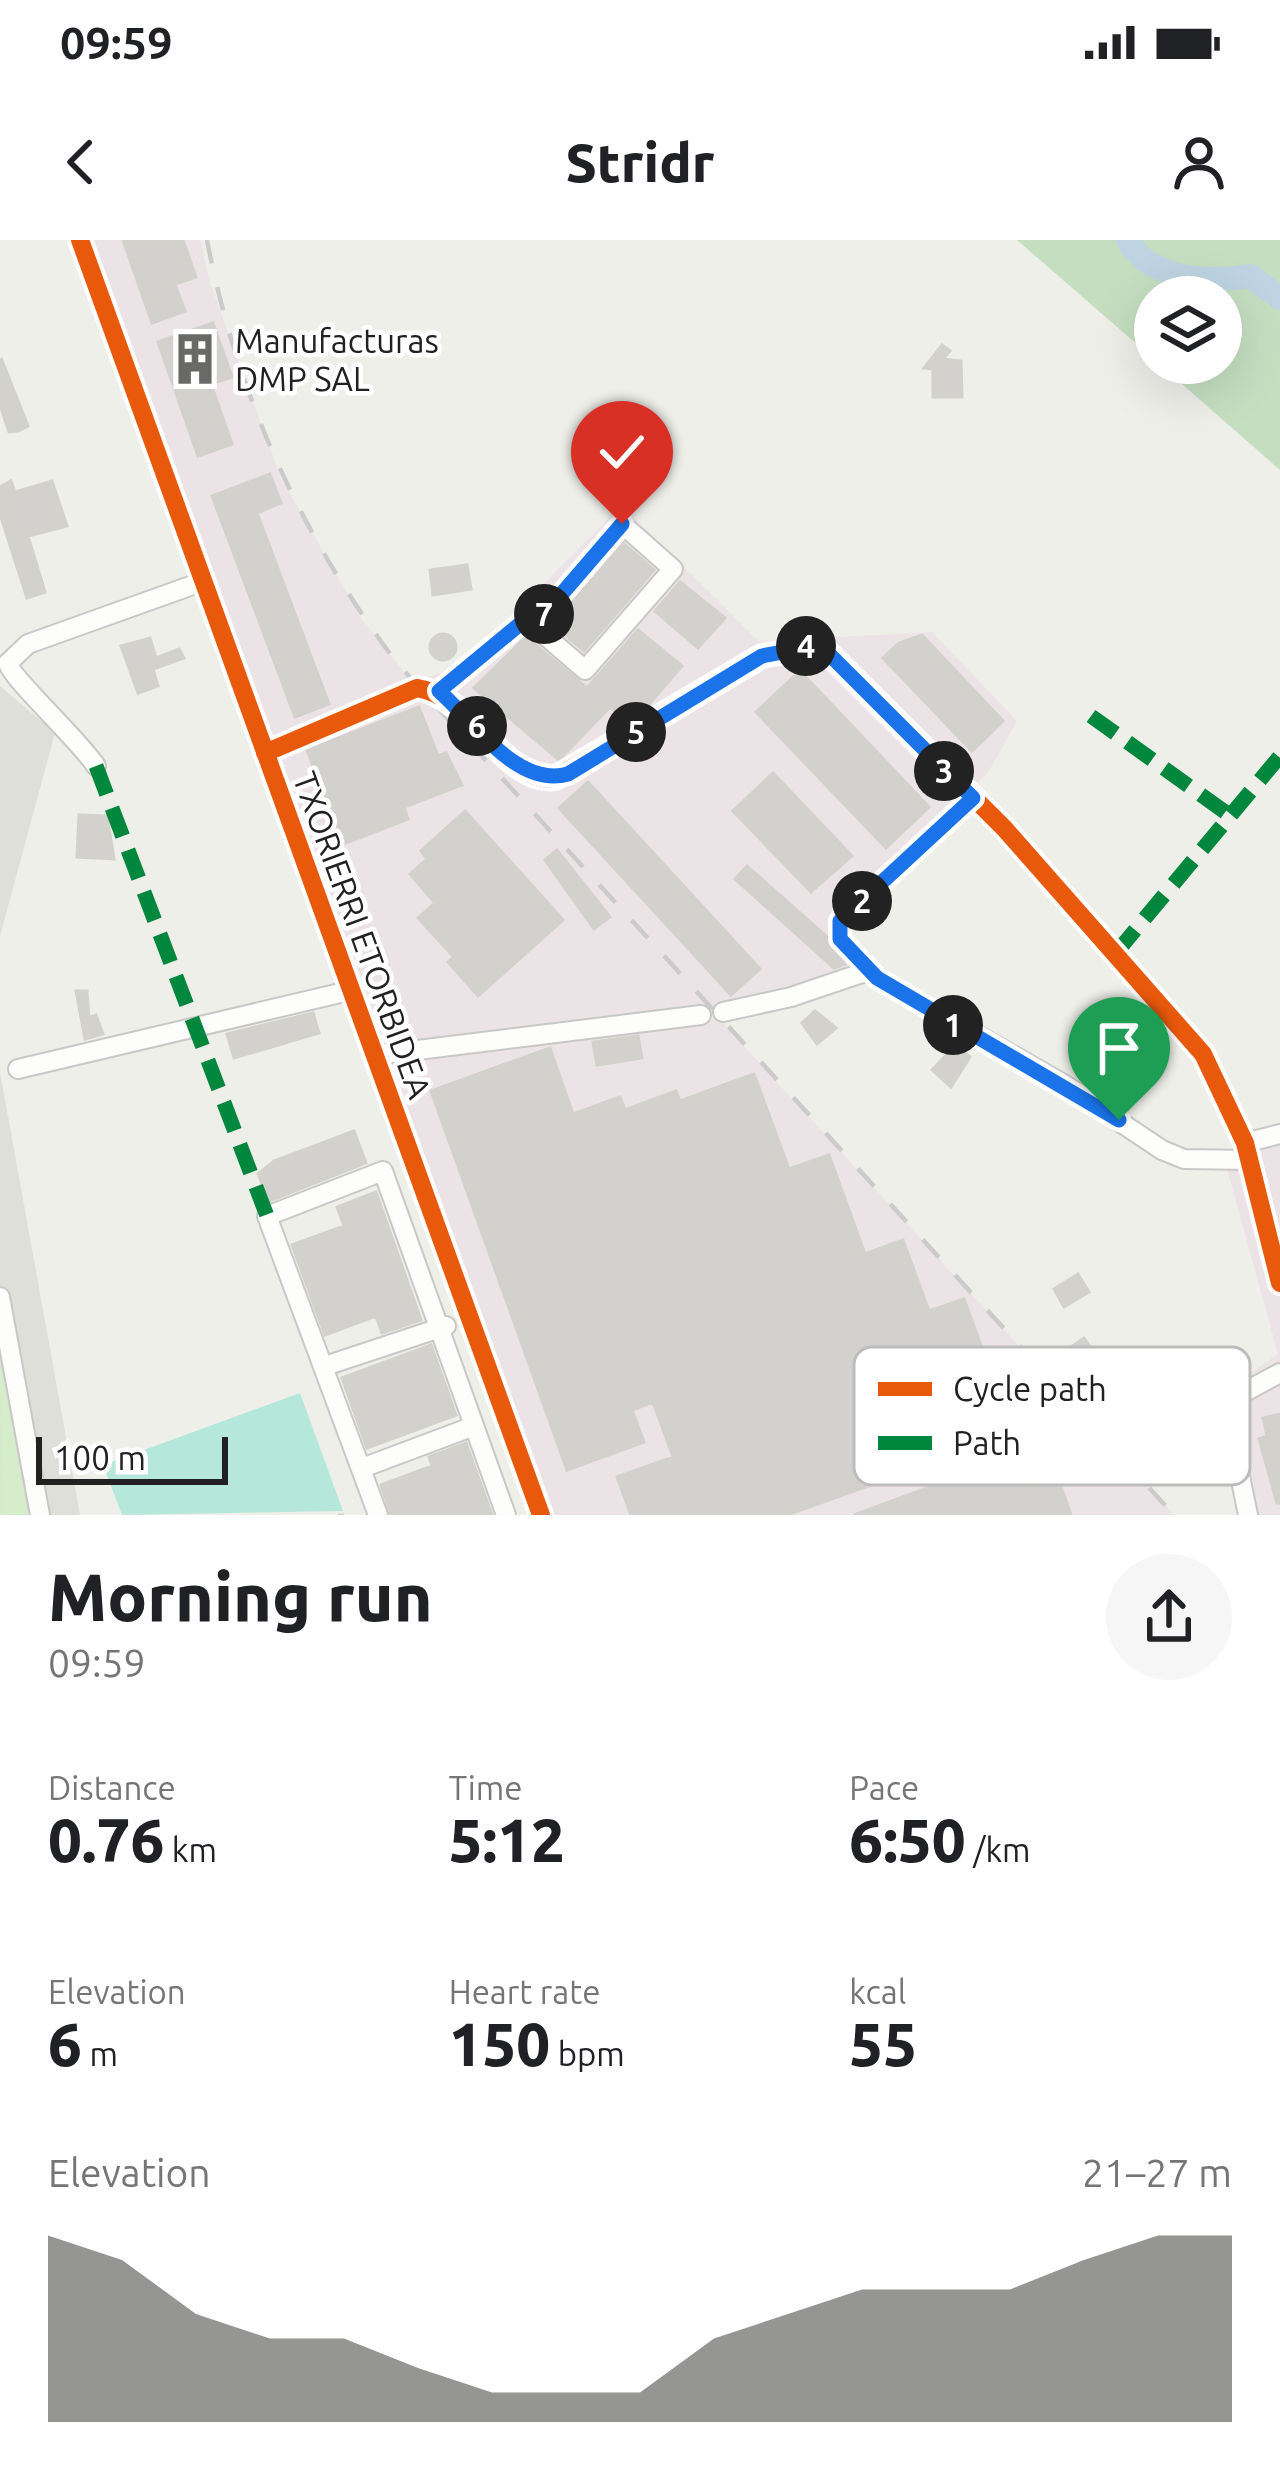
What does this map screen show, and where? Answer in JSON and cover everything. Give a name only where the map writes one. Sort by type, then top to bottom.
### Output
[{"type":"street","name":"TXORIERRI ETORBIDEA","points":[[80,240],[541,1515]]},
{"type":"street","points":[[439,691],[526,619],[534,626],[585,670],[673,569],[622,524],[534,626]]},
{"type":"street","points":[[96,766],[64,722],[15,680],[8,663],[28,644],[204,581]]},
{"type":"street","points":[[265,753],[417,688],[439,691],[520,767],[543,779],[568,774],[762,656],[812,645],[826,649],[973,798],[1196,1045],[1217,1076],[1247,1152],[1280,1283]]},
{"type":"street","points":[[973,798],[840,921],[840,939],[868,971],[1184,1159],[1247,1152],[1280,1134]]},
{"type":"street","points":[[723,1012],[868,971]]},
{"type":"street","points":[[17,1070],[352,990]]},
{"type":"street","points":[[377,1055],[701,1015]]},
{"type":"street","points":[[378,1515],[267,1216],[383,1171],[506,1515]]},
{"type":"street","points":[[0,1297],[40,1515]]},
{"type":"street","points":[[325,1366],[467,1318]]},
{"type":"street","points":[[1250,1387],[1280,1373]]},
{"type":"street","points":[[362,1468],[474,1426]]},
{"type":"street","points":[[1240,1485],[1248,1515]]},
{"type":"path","points":[[338,1515],[347,1515]]},
{"type":"shaded area","points":[[89,240],[201,240],[209,280],[281,478],[362,619],[412,682],[463,665],[622,505],[758,641],[932,632],[1017,721],[988,773],[831,911],[859,970],[722,1022],[1020,1347],[854,1347],[854,1485],[1146,1485],[1174,1515],[546,1515]]},
{"type":"shaded area","points":[[0,686],[55,733],[0,936]]},
{"type":"shaded area","points":[[0,1072],[68,1448],[80,1515],[0,1515]]},
{"type":"shaded area","points":[[1280,1137],[1280,1515],[1250,1515],[1250,1374],[1278,1354],[1225,1162]]},
{"type":"shaded area","points":[[300,1393],[343,1511],[122,1515],[103,1465]]},
{"type":"green space","points":[[1017,240],[1280,240],[1280,470],[1182,384],[1242,384],[1242,276],[1134,276],[1134,342]]},
{"type":"green space","points":[[2,1370],[28,1515],[1,1515]]},
{"type":"building","points":[[123,240],[183,240],[196,277],[175,284],[185,311],[152,323]]},
{"type":"building","points":[[213,323],[232,377],[211,384],[232,444],[198,456],[158,342]]},
{"type":"building","points":[[942,345],[950,351],[943,359],[961,361],[962,397],[933,397],[933,369],[924,368]]},
{"type":"building","points":[[1,358],[28,426],[18,431],[9,432],[0,405]]},
{"type":"building","points":[[270,474],[281,503],[257,513],[329,704],[295,717],[212,496]]},
{"type":"building","points":[[11,481],[15,492],[52,481],[67,526],[28,536],[45,592],[27,598],[0,514],[0,487]]},
{"type":"building","points":[[623,543],[654,570],[584,651],[553,625]]},
{"type":"building","points":[[467,565],[471,589],[433,595],[430,570]]},
{"type":"building","points":[[680,582],[725,618],[698,648],[655,611]]},
{"type":"building","points":[[638,630],[682,666],[644,710],[626,721],[610,707],[559,760],[474,688],[526,637],[587,688]]},
{"type":"building","points":[[443,634],[456,647],[443,660],[430,647]]},
{"type":"building","points":[[922,635],[1003,721],[972,751],[883,658],[899,643]]},
{"type":"building","points":[[150,638],[156,658],[179,649],[184,658],[153,669],[158,686],[138,693],[121,646]]},
{"type":"building","points":[[800,671],[929,807],[886,848],[756,712]]},
{"type":"building","points":[[419,707],[438,756],[446,753],[462,785],[404,807],[408,819],[343,844],[307,750]]},
{"type":"building","points":[[773,773],[852,856],[811,892],[733,811]]},
{"type":"building","points":[[588,782],[760,969],[731,995],[559,808]]},
{"type":"building","points":[[465,811],[563,920],[478,996],[448,962],[454,957],[418,918],[435,903],[410,874],[427,859],[421,851]]},
{"type":"building","points":[[79,815],[107,816],[114,859],[77,857]]},
{"type":"building","points":[[557,850],[610,917],[594,929],[545,860]]},
{"type":"building","points":[[747,866],[826,936],[845,964],[834,968],[735,879]]},
{"type":"building","points":[[76,991],[87,991],[89,1018],[96,1015],[103,1034],[85,1039]]},
{"type":"building","points":[[815,1011],[836,1028],[817,1044],[802,1023]]},
{"type":"building","points":[[313,1013],[319,1033],[234,1058],[227,1034]]},
{"type":"building","points":[[638,1036],[642,1058],[597,1065],[593,1042]]},
{"type":"building","points":[[956,1045],[970,1057],[951,1087],[932,1070]]},
{"type":"building","points":[[550,1048],[573,1114],[620,1097],[625,1110],[676,1091],[680,1101],[754,1074],[789,1169],[829,1155],[865,1254],[903,1240],[929,1311],[964,1299],[982,1347],[854,1347],[854,1485],[871,1485],[787,1515],[631,1515],[617,1477],[673,1457],[653,1402],[632,1410],[644,1442],[567,1470],[431,1091]]},
{"type":"building","points":[[1132,1073],[1146,1085],[1129,1107],[1115,1095]]},
{"type":"building","points":[[354,1131],[366,1163],[269,1201],[258,1174],[274,1161]]},
{"type":"building","points":[[376,1192],[421,1320],[382,1333],[376,1316],[325,1335],[292,1245],[344,1226],[337,1207]]},
{"type":"building","points":[[1078,1274],[1089,1292],[1064,1307],[1054,1289]]},
{"type":"building","points":[[431,1345],[456,1415],[367,1448],[342,1378]]},
{"type":"building","points":[[1280,1414],[1277,1503],[1259,1439],[1267,1436],[1263,1418]]},
{"type":"building","points":[[466,1443],[492,1515],[391,1515],[381,1485],[432,1466],[429,1457]]},
{"type":"building","points":[[936,1485],[1060,1485],[1071,1515],[854,1515]]},
{"type":"waterway","points":[[1128,240],[1165,271],[1199,278],[1250,276],[1280,298]]},
{"type":"railway","points":[[207,240],[236,354],[277,462],[331,565],[397,663],[1021,1347]]},
{"type":"railway","points":[[1147,1485],[1174,1515]]},
{"type":"marked path","points":[[1091,716],[1232,817]]},
{"type":"marked path","points":[[1116,953],[1280,756]]},
{"type":"marked path","points":[[96,766],[267,1216]]},
{"type":"cycle path","points":[[80,240],[541,1515]]},
{"type":"cycle path","points":[[265,753],[417,688],[454,706],[520,768],[555,778],[762,656],[820,645],[1004,828],[1203,1054],[1245,1143],[1280,1283]]},
{"type":"place","name":"Manufacturas DMP SAL","points":[[195,359]]},
{"type":"route","points":[[622,524],[534,626],[526,619],[464,675],[439,691],[520,767],[543,779],[568,774],[762,656],[820,645],[973,798],[840,921],[840,939],[877,978],[1119,1120]]}]
